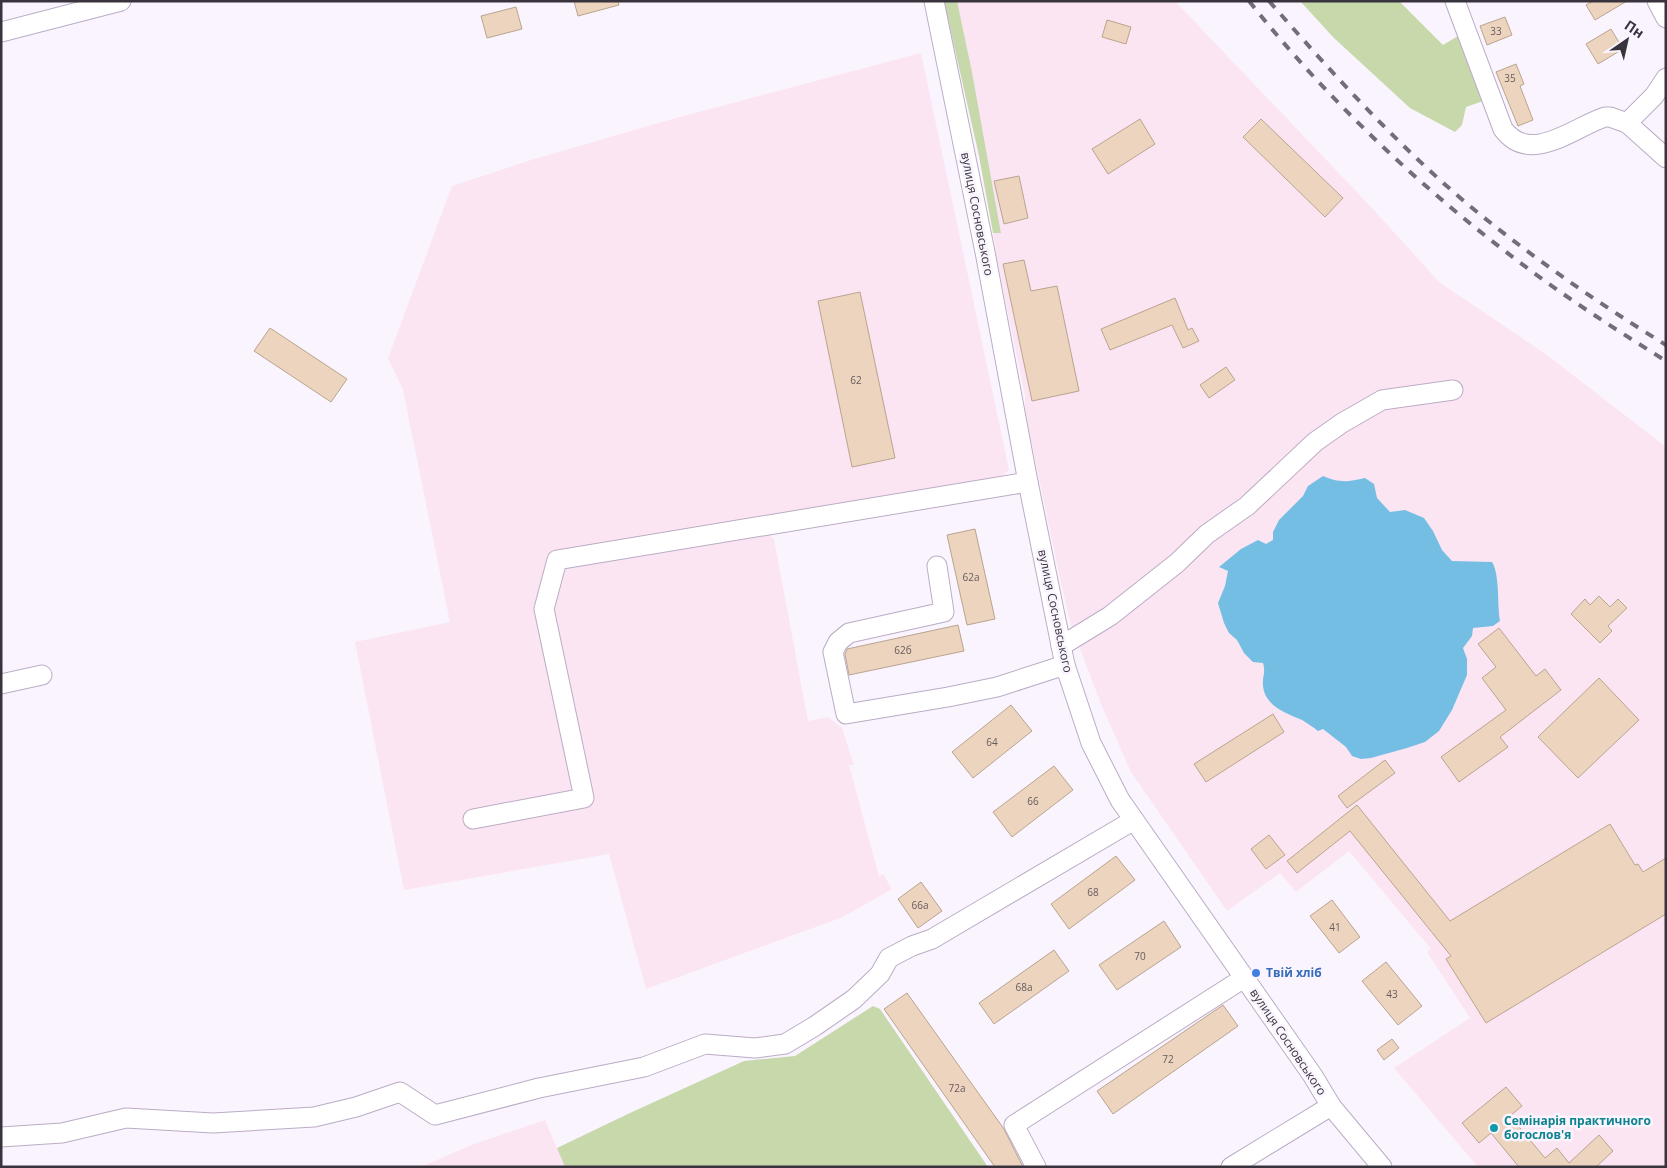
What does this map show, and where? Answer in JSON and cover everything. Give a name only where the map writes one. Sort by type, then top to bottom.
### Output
[{"type":"street","points":[[1,32],[122,1]]},
{"type":"street","name":"вулиця Сосновського","points":[[934,1],[1065,665],[1091,743],[1120,800],[1313,1076],[1331,1106],[1382,1167]]},
{"type":"street","points":[[1455,1],[1502,126],[1510,137],[1527,145],[1537,146],[1604,117],[1610,117],[1628,124],[1666,158]]},
{"type":"street","points":[[1657,1],[1666,18]]},
{"type":"street","points":[[1628,124],[1656,94],[1666,78]]},
{"type":"street","points":[[1061,646],[1110,616],[1169,569],[1207,534],[1247,506],[1316,442],[1342,422],[1382,400],[1454,390]]},
{"type":"street","points":[[473,819],[584,798],[544,608],[557,560],[1028,482]]},
{"type":"street","points":[[936,566],[944,612],[849,634],[838,642],[832,652],[846,714],[997,687],[1065,665]]},
{"type":"street","points":[[1,684],[42,675]]},
{"type":"street","points":[[1,1137],[62,1133],[126,1118],[213,1123],[314,1118],[356,1107],[400,1092],[435,1115],[539,1088],[644,1067],[705,1044],[755,1048],[785,1044],[854,999],[880,974],[889,958],[912,946],[932,939],[1134,820]]},
{"type":"street","points":[[1036,1167],[1014,1125],[1244,978]]},
{"type":"street","points":[[1231,1167],[1331,1106]]},
{"type":"shaded area","points":[[957,1],[1175,1],[1371,207],[1439,282],[1547,355],[1666,447],[1666,1167],[1478,1167],[1394,1068],[1470,1018],[1427,952],[1431,949],[1349,851],[1296,892],[1280,873],[1227,911],[1131,772],[1101,704],[1071,625],[1061,583],[1025,412],[1025,396],[998,265],[993,233],[1001,232]]},
{"type":"shaded area","points":[[921,53],[1009,470],[1002,476],[758,524],[774,539],[808,721],[828,717],[842,728],[854,765],[849,765],[879,876],[883,874],[892,889],[843,917],[646,989],[609,854],[404,890],[355,642],[450,622],[403,390],[388,358],[452,186],[531,160],[676,118]]},
{"type":"shaded area","points":[[545,1120],[565,1167],[421,1167],[474,1144]]},
{"type":"green space","points":[[944,1],[957,1],[972,72],[1001,233],[993,233],[979,156]]},
{"type":"green space","points":[[1300,1],[1399,1],[1443,45],[1458,36],[1483,101],[1466,107],[1462,125],[1455,132],[1410,108],[1334,38]]},
{"type":"green space","points":[[873,1006],[880,1009],[988,1167],[565,1167],[557,1148],[744,1061],[795,1056]]},
{"type":"water","points":[[1323,476],[1344,481],[1365,478],[1374,484],[1377,498],[1390,512],[1405,510],[1424,518],[1442,550],[1452,561],[1492,562],[1495,568],[1500,621],[1493,626],[1473,628],[1472,636],[1463,648],[1467,659],[1467,675],[1452,710],[1439,731],[1425,742],[1371,758],[1361,759],[1352,756],[1346,747],[1323,729],[1318,731],[1272,704],[1263,686],[1263,663],[1253,662],[1244,653],[1237,640],[1229,633],[1218,603],[1225,586],[1228,571],[1219,567],[1241,549],[1258,540],[1266,544],[1273,540],[1273,532],[1279,520],[1303,496],[1308,486]]},
{"type":"building","points":[[574,1],[618,1],[619,5],[578,16]]},
{"type":"building","points":[[1593,1],[1627,1],[1595,20],[1586,5]]},
{"type":"building","points":[[516,7],[522,29],[487,38],[481,16]]},
{"type":"building","points":[[1505,17],[1512,35],[1487,45],[1480,26]]},
{"type":"building","points":[[1107,20],[1131,27],[1126,44],[1102,37]]},
{"type":"building","points":[[1611,29],[1623,49],[1598,64],[1586,44]]},
{"type":"building","points":[[1516,64],[1524,84],[1520,86],[1533,120],[1518,126],[1496,72]]},
{"type":"building","points":[[1140,119],[1155,144],[1108,174],[1092,149]]},
{"type":"building","points":[[1261,119],[1343,198],[1325,217],[1243,137]]},
{"type":"building","points":[[1019,176],[1028,218],[1004,224],[994,181]]},
{"type":"building","points":[[1024,260],[1031,291],[1057,286],[1079,391],[1032,401],[1003,264]]},
{"type":"building","points":[[860,292],[895,458],[852,467],[818,301]]},
{"type":"building","points":[[1175,298],[1188,330],[1192,328],[1199,341],[1183,348],[1172,325],[1110,350],[1101,329]]},
{"type":"building","points":[[270,328],[347,379],[331,402],[254,351]]},
{"type":"building","points":[[1226,367],[1235,380],[1209,398],[1200,385]]},
{"type":"building","points":[[975,529],[995,619],[967,625],[947,535]]},
{"type":"building","points":[[1599,596],[1610,607],[1618,599],[1627,608],[1608,626],[1612,631],[1600,643],[1571,614],[1585,599],[1590,605]]},
{"type":"building","points":[[958,625],[964,651],[849,675],[845,654],[847,649]]},
{"type":"building","points":[[1499,628],[1536,676],[1545,669],[1561,690],[1500,737],[1508,747],[1459,782],[1441,757],[1506,710],[1482,678],[1496,667],[1478,644]]},
{"type":"building","points":[[1599,678],[1639,720],[1578,778],[1538,737]]},
{"type":"building","points":[[1011,705],[1032,731],[973,778],[952,752]]},
{"type":"building","points":[[1273,714],[1284,732],[1206,782],[1194,764]]},
{"type":"building","points":[[1385,760],[1395,773],[1347,808],[1338,796]]},
{"type":"building","points":[[1054,766],[1073,790],[1012,837],[993,812]]},
{"type":"building","points":[[1357,805],[1450,921],[1610,824],[1635,865],[1638,864],[1643,872],[1666,858],[1666,914],[1486,1023],[1446,959],[1451,956],[1350,831],[1297,873],[1287,861]]},
{"type":"building","points":[[1269,835],[1285,855],[1266,869],[1251,849]]},
{"type":"building","points":[[1116,856],[1135,880],[1069,929],[1051,904]]},
{"type":"building","points":[[921,882],[942,911],[918,928],[898,899]]},
{"type":"building","points":[[1332,900],[1360,937],[1339,953],[1310,916]]},
{"type":"building","points":[[1164,921],[1181,947],[1117,990],[1099,965]]},
{"type":"building","points":[[1054,950],[1069,971],[994,1024],[979,1003]]},
{"type":"building","points":[[1386,962],[1422,1006],[1398,1025],[1362,981]]},
{"type":"building","points":[[907,993],[1004,1129],[1023,1167],[995,1167],[884,1009]]},
{"type":"building","points":[[1223,1005],[1238,1026],[1113,1114],[1097,1091]]},
{"type":"building","points":[[1392,1039],[1399,1048],[1384,1060],[1377,1050]]},
{"type":"building","name":"Семінарія практичного богослов'я","points":[[1506,1087],[1522,1106],[1510,1116],[1545,1158],[1557,1148],[1569,1163],[1599,1135],[1613,1151],[1596,1167],[1519,1167],[1491,1133],[1479,1143],[1462,1123]]},
{"type":"railway","points":[[1249,1],[1312,75],[1346,110],[1416,178],[1453,210],[1547,282],[1597,317],[1666,361]]},
{"type":"railway","points":[[1269,1],[1391,134],[1471,207],[1566,279],[1666,345]]},
{"type":"place","name":"Твій хліб","points":[[1256,973]]},
{"type":"place","name":"Семінарія практичного богослов'я","points":[[1494,1128]]}]
